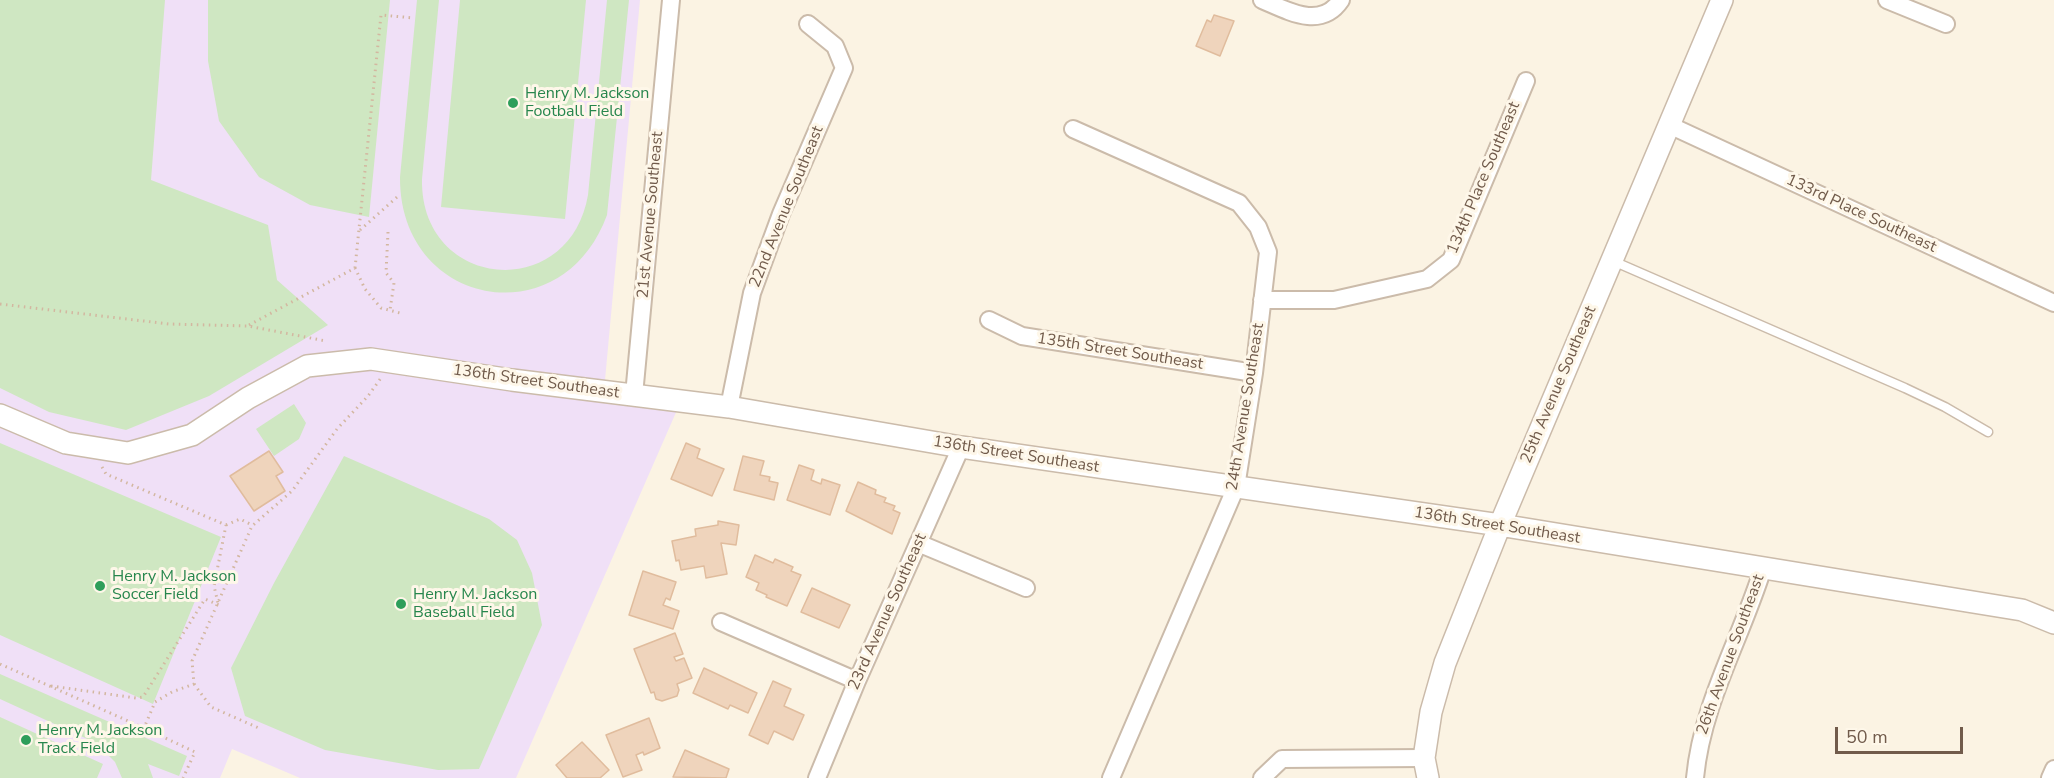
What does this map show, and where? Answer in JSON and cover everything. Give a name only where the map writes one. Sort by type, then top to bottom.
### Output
[{"type":"street","name":"21st Avenue Southeast","points":[[634,395],[671,0]]},
{"type":"street","points":[[1262,0],[1293,13],[1318,17],[1335,9],[1341,0]]},
{"type":"street","name":"25th Avenue Southeast","points":[[1426,768],[1431,712],[1444,663],[1722,0]]},
{"type":"street","points":[[1887,0],[1946,24]]},
{"type":"street","name":"22nd Avenue Southeast","points":[[729,407],[752,293],[781,214],[844,68],[835,46],[808,24]]},
{"type":"street","name":"134th Place Southeast","points":[[1262,300],[1334,300],[1427,279],[1451,260],[1526,81]]},
{"type":"street","name":"133rd Place Southeast","points":[[1669,125],[2054,303]]},
{"type":"street","name":"24th Avenue Southeast","points":[[1073,129],[1239,203],[1258,227],[1268,252],[1254,373],[1236,488],[1111,778]]},
{"type":"street","name":"135th Street Southeast","points":[[989,320],[1022,336],[1254,373]]},
{"type":"street","name":"136th Street Southeast","points":[[0,415],[66,443],[129,453],[192,435],[248,398],[307,366],[371,359],[512,380],[729,407],[961,447],[1500,525],[2022,610],[2054,623]]},
{"type":"street","name":"23rd Avenue Southeast","points":[[817,778],[857,681],[961,447]]},
{"type":"street","points":[[918,543],[1026,588]]},
{"type":"street","name":"26th Avenue Southeast","points":[[1695,778],[1697,751],[1713,696],[1763,568]]},
{"type":"street","points":[[721,622],[857,681]]},
{"type":"street","points":[[1262,778],[1282,759],[1426,768]]},
{"type":"street","points":[[2050,778],[2054,769]]},
{"type":"lane","points":[[1612,261],[1905,388],[1945,407],[1988,432]]},
{"type":"path","points":[[400,313],[381,308],[365,289],[356,268],[381,15],[414,18]]},
{"type":"path","points":[[359,231],[397,197]]},
{"type":"path","points":[[388,232],[386,273],[394,283],[390,310]]},
{"type":"path","points":[[248,326],[356,268]]},
{"type":"path","points":[[0,304],[169,324],[248,326],[326,340]]},
{"type":"path","points":[[261,729],[211,707],[194,684],[192,661],[219,605],[237,557],[252,526],[292,492],[337,429],[368,396],[382,376]]},
{"type":"path","points":[[101,465],[106,474],[226,525],[240,519],[252,526]]},
{"type":"path","points":[[219,605],[214,586],[226,525]]},
{"type":"path","points":[[47,686],[143,697],[206,599],[219,605]]},
{"type":"path","points":[[0,664],[195,752],[183,778]]},
{"type":"path","points":[[144,728],[155,702],[172,692],[194,684]]},
{"type":"shaded area","points":[[118,0],[640,0],[604,391],[681,401],[516,778],[300,778],[232,749],[220,778],[0,778],[0,144]]},
{"type":"green space","points":[[0,0],[165,0],[151,180],[268,225],[277,280],[328,325],[209,396],[126,430],[49,412],[0,388]]},
{"type":"green space","points":[[208,0],[390,0],[369,217],[310,205],[259,177],[219,121],[208,61]]},
{"type":"green space","points":[[417,0],[439,0],[422,179],[428,216],[444,244],[469,262],[497,270],[527,267],[554,254],[575,230],[588,195],[607,0],[629,0],[607,215],[585,254],[556,279],[521,291],[486,291],[453,279],[426,255],[407,221],[400,177]]},
{"type":"green space","name":"Henry M. Jackson Football Field","points":[[460,0],[586,0],[565,219],[441,207]]},
{"type":"green space","points":[[294,404],[306,423],[299,439],[274,456],[256,429]]},
{"type":"green space","name":"Henry M. Jackson Soccer Field","points":[[0,443],[221,537],[153,704],[0,635]]},
{"type":"green space","name":"Henry M. Jackson Baseball Field","points":[[344,456],[489,519],[517,540],[532,573],[542,625],[479,769],[438,770],[325,750],[245,716],[231,668],[274,583]]},
{"type":"green space","points":[[0,674],[187,756],[179,776],[148,764],[153,778],[122,778],[115,762],[96,743],[0,699]]},
{"type":"green space","name":"Henry M. Jackson Track Field","points":[[0,717],[103,764],[97,778],[0,778]]},
{"type":"building","points":[[1214,15],[1234,21],[1220,56],[1196,46],[1207,20],[1211,22]]},
{"type":"building","points":[[686,443],[700,449],[697,458],[724,469],[712,496],[671,479]]},
{"type":"building","points":[[269,451],[283,472],[276,476],[285,491],[254,511],[230,476]]},
{"type":"building","points":[[743,456],[764,461],[760,475],[770,477],[769,481],[778,483],[774,500],[734,490]]},
{"type":"building","points":[[799,465],[814,470],[811,480],[821,484],[822,479],[840,485],[830,515],[787,500]]},
{"type":"building","points":[[858,482],[876,490],[875,494],[886,498],[884,502],[895,506],[893,510],[900,513],[892,534],[846,511]]},
{"type":"building","points":[[718,521],[739,525],[736,545],[721,543],[727,574],[706,578],[704,566],[681,570],[679,560],[676,561],[672,541],[696,536],[695,529],[718,525]]},
{"type":"building","points":[[755,555],[773,563],[775,559],[793,567],[791,571],[801,575],[787,606],[756,590],[759,583],[746,577]]},
{"type":"building","points":[[643,571],[676,582],[670,600],[666,598],[663,605],[679,611],[673,629],[629,615]]},
{"type":"building","points":[[812,588],[850,605],[839,628],[801,612]]},
{"type":"building","points":[[675,633],[683,654],[674,657],[676,661],[684,658],[692,678],[677,684],[679,690],[677,696],[662,701],[656,699],[654,692],[651,693],[634,649]]},
{"type":"building","points":[[704,668],[757,693],[748,713],[730,705],[728,709],[693,693]]},
{"type":"building","points":[[773,681],[791,689],[784,706],[804,715],[793,740],[774,731],[768,744],[749,735]]},
{"type":"building","points":[[649,718],[660,748],[644,755],[643,752],[636,755],[642,770],[623,777],[606,735]]},
{"type":"building","points":[[582,742],[609,770],[600,778],[567,778],[556,765]]},
{"type":"building","points":[[685,750],[729,769],[726,778],[673,777]]},
{"type":"place","name":"Henry M. Jackson Football Field","points":[[513,103]]},
{"type":"place","name":"Henry M. Jackson Soccer Field","points":[[100,586]]},
{"type":"place","name":"Henry M. Jackson Baseball Field","points":[[401,604]]},
{"type":"place","name":"Henry M. Jackson Track Field","points":[[26,740]]}]
